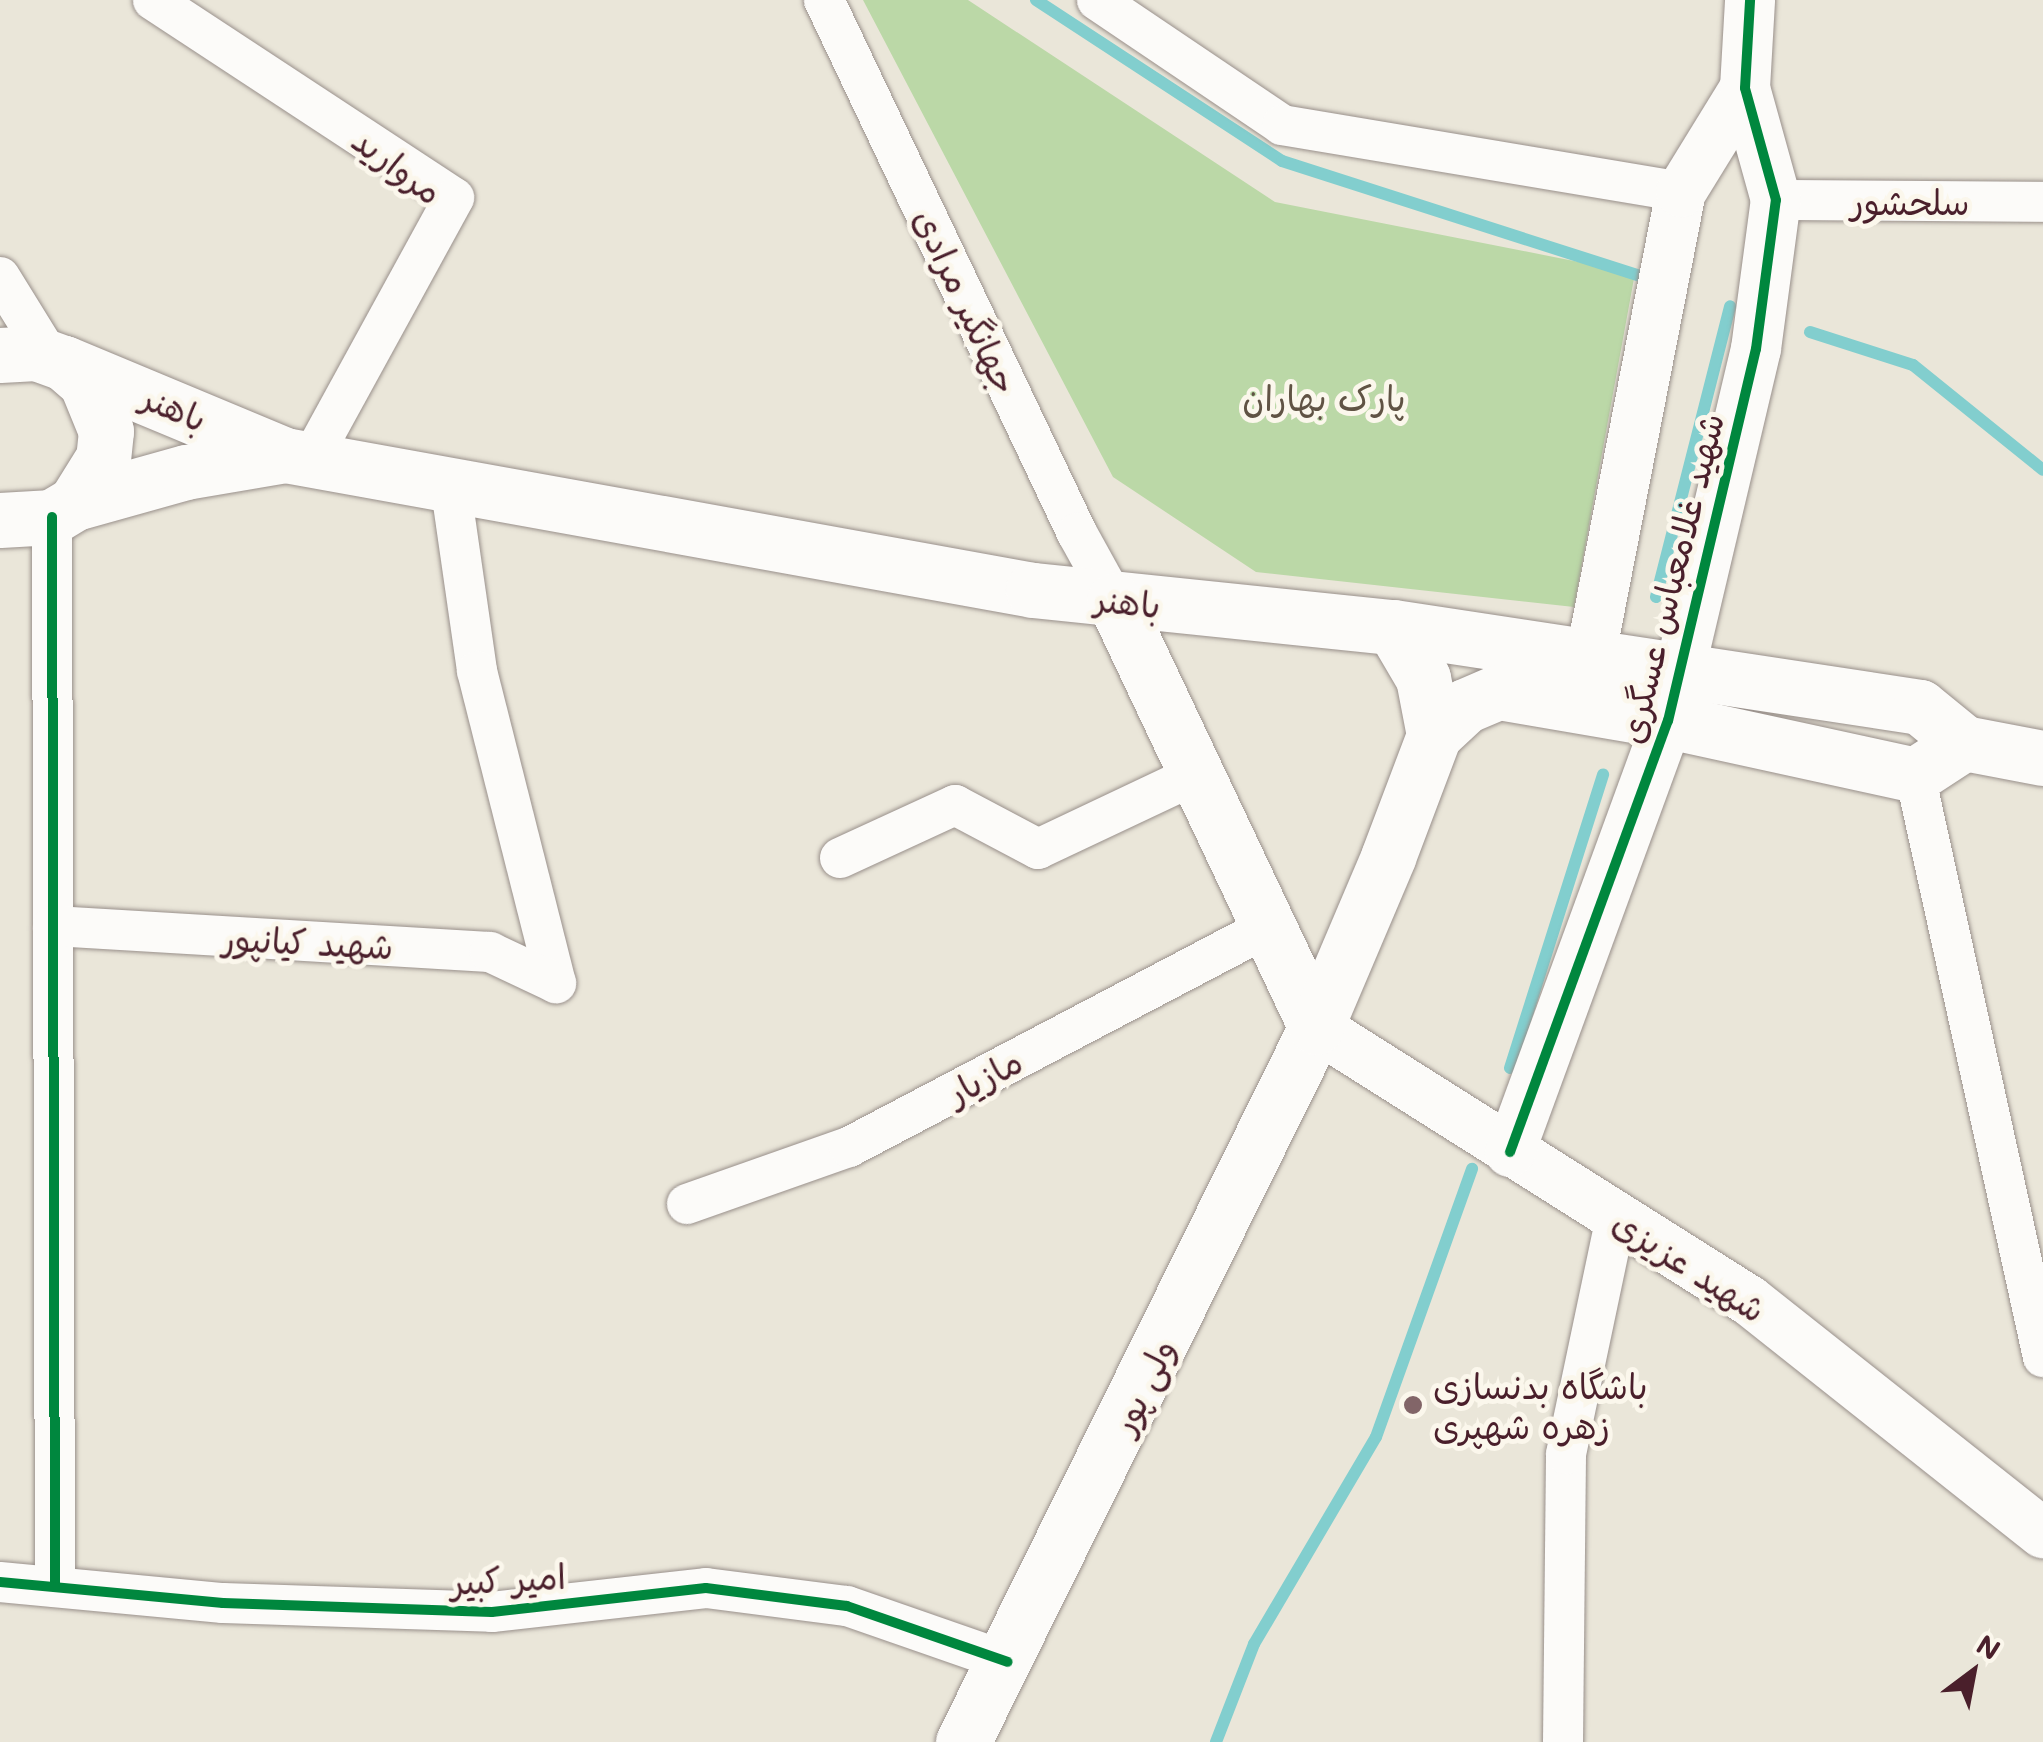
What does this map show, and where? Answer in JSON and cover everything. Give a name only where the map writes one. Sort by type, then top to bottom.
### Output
[{"type":"main road","name":"باهنر","points":[[38,359],[298,457],[1114,600],[1393,627],[1591,654],[1675,695],[1915,775]]},
{"type":"main road","points":[[38,359],[86,382],[106,432],[104,458],[42,513]]},
{"type":"main road","name":"باهنر","points":[[42,513],[186,472],[298,457]]},
{"type":"main road","points":[[1114,600],[1201,772],[1316,1027]]},
{"type":"main road","points":[[1393,627],[1422,678],[1434,735]]},
{"type":"main road","name":"باهنر","points":[[1434,735],[1465,706],[1498,692],[1675,695],[1920,707],[1964,743],[2043,758]]},
{"type":"main road","name":"ولی پور","points":[[963,1742],[1008,1662],[1316,1027],[1434,735]]},
{"type":"main road","points":[[1915,775],[1964,743]]},
{"type":"street","name":"مروارید","points":[[153,0],[454,198],[298,457]]},
{"type":"street","name":"جهانگیر مرادی","points":[[824,0],[1114,600]]},
{"type":"street","points":[[1097,0],[1282,125],[1681,192]]},
{"type":"street","name":"شهید غلامعباس عسگری","points":[[1510,1152],[1675,695],[1756,349],[1776,200],[1745,88],[1750,0]]},
{"type":"street","name":"شهید غلامعباس عسگری","points":[[1591,654],[1681,192],[1745,88]]},
{"type":"street","name":"سلحشور","points":[[1776,200],[2043,202]]},
{"type":"street","points":[[0,278],[38,359]]},
{"type":"street","name":"شهید کیانپور","points":[[53,926],[490,952],[556,982],[476,671],[450,483]]},
{"type":"street","points":[[42,513],[53,926],[55,1587]]},
{"type":"street","points":[[840,858],[955,805],[1038,850],[1201,772]]},
{"type":"street","points":[[1915,775],[2043,1357]]},
{"type":"street","name":"مازیار","points":[[687,1204],[849,1147],[1270,926]]},
{"type":"street","name":"شهید عزیزی","points":[[1316,1027],[1750,1301],[2043,1532]]},
{"type":"street","points":[[1563,1742],[1566,1454],[1616,1216]]},
{"type":"street","name":"امیر کبیر","points":[[0,1582],[224,1603],[492,1612],[706,1588],[847,1606],[1008,1662]]},
{"type":"green space","name":"پارک بهاران","points":[[863,0],[968,0],[1275,202],[1635,273],[1574,607],[1256,572],[1113,477]]},
{"type":"waterway","points":[[1036,0],[1282,161],[1641,276]]},
{"type":"waterway","points":[[1656,597],[1730,306]]},
{"type":"waterway","points":[[1810,332],[1913,365],[2043,470]]},
{"type":"waterway","points":[[1510,1068],[1603,774]]},
{"type":"waterway","points":[[1216,1742],[1254,1644],[1376,1437],[1472,1169]]},
{"type":"cycle path","points":[[1510,1152],[1668,721],[1756,349],[1776,200],[1745,88],[1750,0]]},
{"type":"cycle path","points":[[52,517],[55,1587]]},
{"type":"cycle path","points":[[0,1582],[223,1603],[492,1612],[706,1588],[847,1606],[1008,1662]]},
{"type":"place","name":"باشگاه بدنسازی زهره شهپری","points":[[1413,1405]]}]
